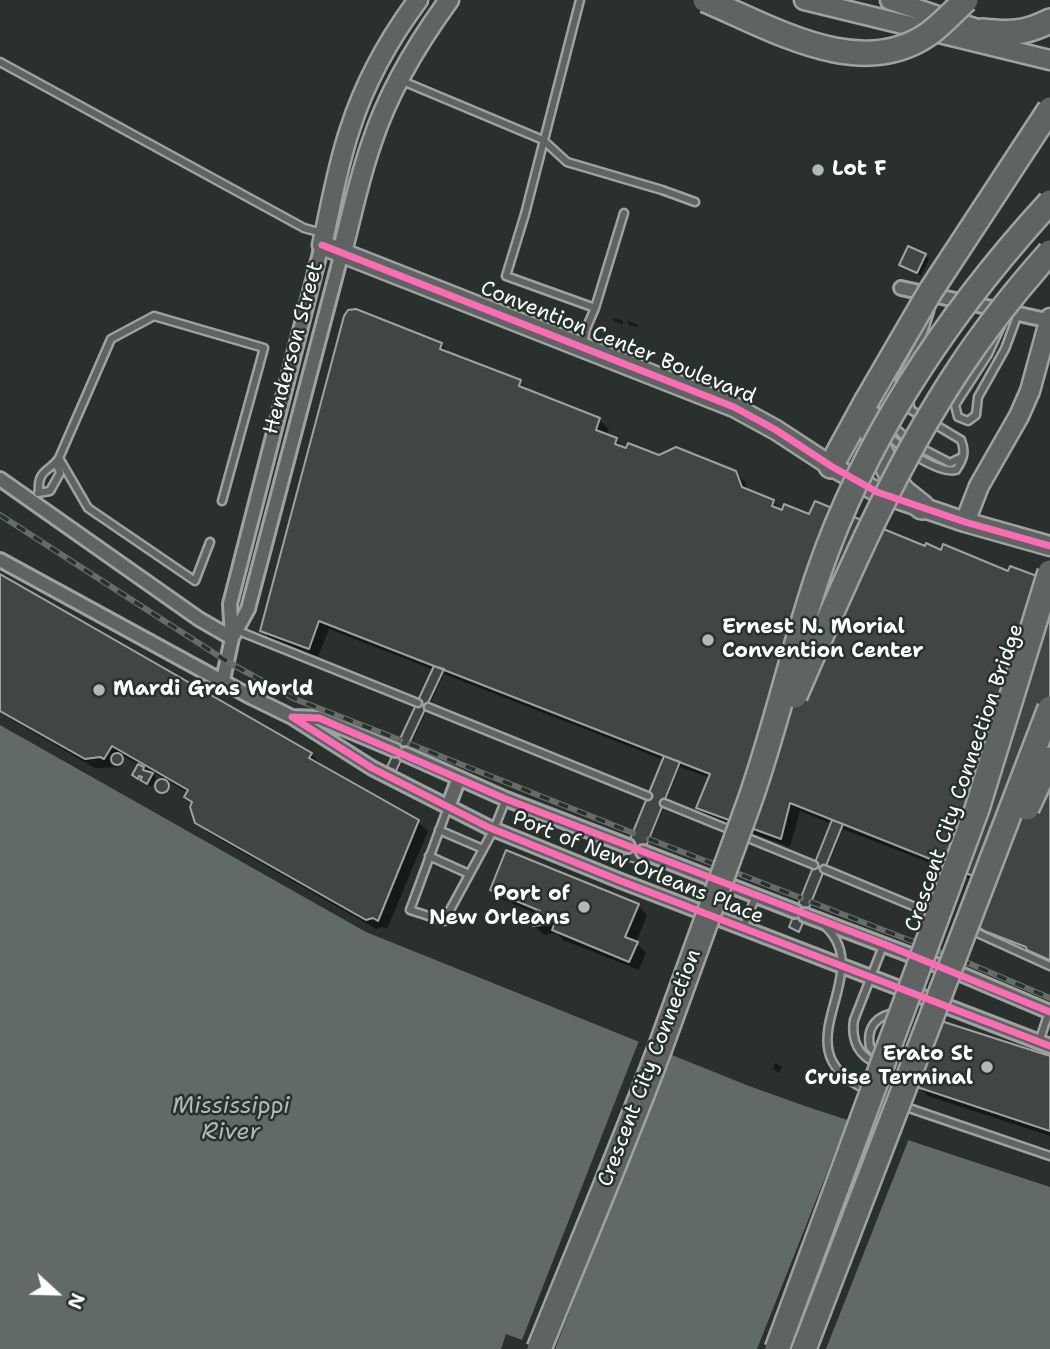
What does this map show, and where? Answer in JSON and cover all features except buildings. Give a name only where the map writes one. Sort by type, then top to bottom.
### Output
[{"type":"highway","points":[[705,0],[821,47],[857,54],[872,53],[913,42],[930,33],[966,0]]},
{"type":"highway","points":[[982,31],[1010,34],[1028,31],[1050,21]]},
{"type":"highway","points":[[831,466],[930,292],[1050,109]]},
{"type":"highway","points":[[755,785],[819,571],[853,488],[886,422],[959,312],[1050,202]]},
{"type":"highway","points":[[755,785],[829,617],[901,467],[959,369],[1050,251]]},
{"type":"highway","points":[[866,402],[868,425],[890,472],[902,491],[922,507]]},
{"type":"highway","name":"Crescent City Connection Bridge","points":[[777,1349],[977,809],[1050,572]]},
{"type":"highway","points":[[804,1349],[1050,708]]},
{"type":"highway","points":[[948,976],[1050,759]]},
{"type":"highway","name":"Crescent City Connection","points":[[538,1349],[659,1050],[755,785]]},
{"type":"street","name":"Henderson Street","points":[[234,634],[230,604],[349,130],[388,44],[418,0]]},
{"type":"street","name":"Henderson Street","points":[[223,680],[234,634],[248,608],[372,140],[399,79],[449,0]]},
{"type":"street","points":[[804,0],[1050,60]]},
{"type":"street","points":[[890,0],[982,31],[1050,48]]},
{"type":"street","name":"Convention Center Boulevard","points":[[323,239],[342,252],[734,407],[877,492],[964,522],[1050,546]]},
{"type":"street","points":[[901,288],[989,310],[1050,320],[1030,391],[1019,416],[979,486],[964,522]]},
{"type":"street","points":[[0,479],[35,497],[199,619],[234,634]]},
{"type":"street","points":[[251,523],[270,527]]},
{"type":"street","name":"Port of New Orleans Place","points":[[0,560],[292,717],[333,746],[372,768],[494,829],[1045,1044]]},
{"type":"street","name":"Port of New Orleans Place","points":[[292,717],[319,718],[506,799],[628,846]]},
{"type":"street","points":[[448,807],[459,778]]},
{"type":"street","name":"Port of New Orleans Place","points":[[643,852],[884,944],[1049,1012]]},
{"type":"lane","points":[[580,0],[525,214],[506,276],[595,308]]},
{"type":"lane","points":[[1,63],[323,239]]},
{"type":"lane","points":[[399,79],[543,140],[567,162],[695,202]]},
{"type":"lane","points":[[583,346],[624,213]]},
{"type":"lane","points":[[935,295],[919,353],[891,419],[892,426],[903,437],[950,463],[963,457]]},
{"type":"lane","points":[[893,396],[884,415],[884,431],[892,440],[948,472],[956,470],[965,449],[961,440],[911,410],[909,397],[973,304]]},
{"type":"lane","points":[[1012,312],[1005,349],[978,397],[976,415],[968,421],[963,420],[958,417],[955,405],[1012,312]]},
{"type":"lane","points":[[35,497],[50,491],[60,473],[58,460],[111,339],[154,316],[264,348],[222,501]]},
{"type":"lane","points":[[897,386],[915,347],[920,342]]},
{"type":"lane","points":[[932,422],[947,395],[965,343]]},
{"type":"lane","points":[[35,497],[38,482],[47,467],[58,460]]},
{"type":"lane","points":[[58,460],[88,508],[195,581],[210,542]]},
{"type":"lane","points":[[234,634],[418,703]]},
{"type":"lane","points":[[428,707],[648,796]]},
{"type":"lane","points":[[448,807],[410,910],[444,920],[494,829],[506,799]]},
{"type":"lane","points":[[664,803],[814,865]]},
{"type":"lane","points":[[439,830],[483,849]]},
{"type":"lane","points":[[429,856],[469,874]]},
{"type":"lane","points":[[824,869],[920,909]]},
{"type":"lane","points":[[743,928],[756,896]]},
{"type":"lane","points":[[819,920],[835,936],[843,967],[826,1039],[838,1071],[852,1084],[875,1094]]},
{"type":"lane","points":[[973,931],[1050,965]]},
{"type":"lane","points":[[884,944],[854,1020],[852,1032],[859,1052],[870,1061],[885,1067],[892,1065],[872,1051],[869,1043],[871,1028],[876,1020],[884,1015],[892,1013],[906,1016]]},
{"type":"lane","points":[[917,995],[938,1030]]},
{"type":"lane","points":[[1045,1044],[1049,1012]]},
{"type":"lane","points":[[908,1058],[917,1044],[916,1029]]},
{"type":"lane","points":[[887,1099],[909,1109],[1050,1156]]},
{"type":"water","name":"Mississippi River","points":[[0,725],[366,932],[749,1086],[1050,1187],[1050,1349],[0,1349]]},
{"type":"pier","points":[[640,1038],[671,1050],[555,1349],[501,1349],[506,1334],[522,1340]]},
{"type":"pier","points":[[849,1117],[910,1136],[826,1349],[757,1349]]},
{"type":"railway","points":[[0,515],[228,662],[295,699],[400,740]]},
{"type":"railway","points":[[410,744],[633,833]]},
{"type":"railway","points":[[649,839],[801,898]]},
{"type":"railway","points":[[811,902],[1050,998]]},
{"type":"cycle path","points":[[322,245],[734,407],[877,492],[965,522],[1050,546]]},
{"type":"cycle path","points":[[1050,1012],[884,944],[506,799],[319,718],[292,717],[372,768],[488,827],[1050,1046]]},
{"type":"place","name":"Lot F","points":[[818,170]]},
{"type":"place","name":"Ernest N. Morial Convention Center","points":[[708,640]]},
{"type":"place","name":"Mardi Gras World","points":[[99,690]]},
{"type":"place","name":"Port of New Orleans","points":[[584,907]]},
{"type":"place","name":"Erato St Cruise Terminal","points":[[987,1067]]}]
